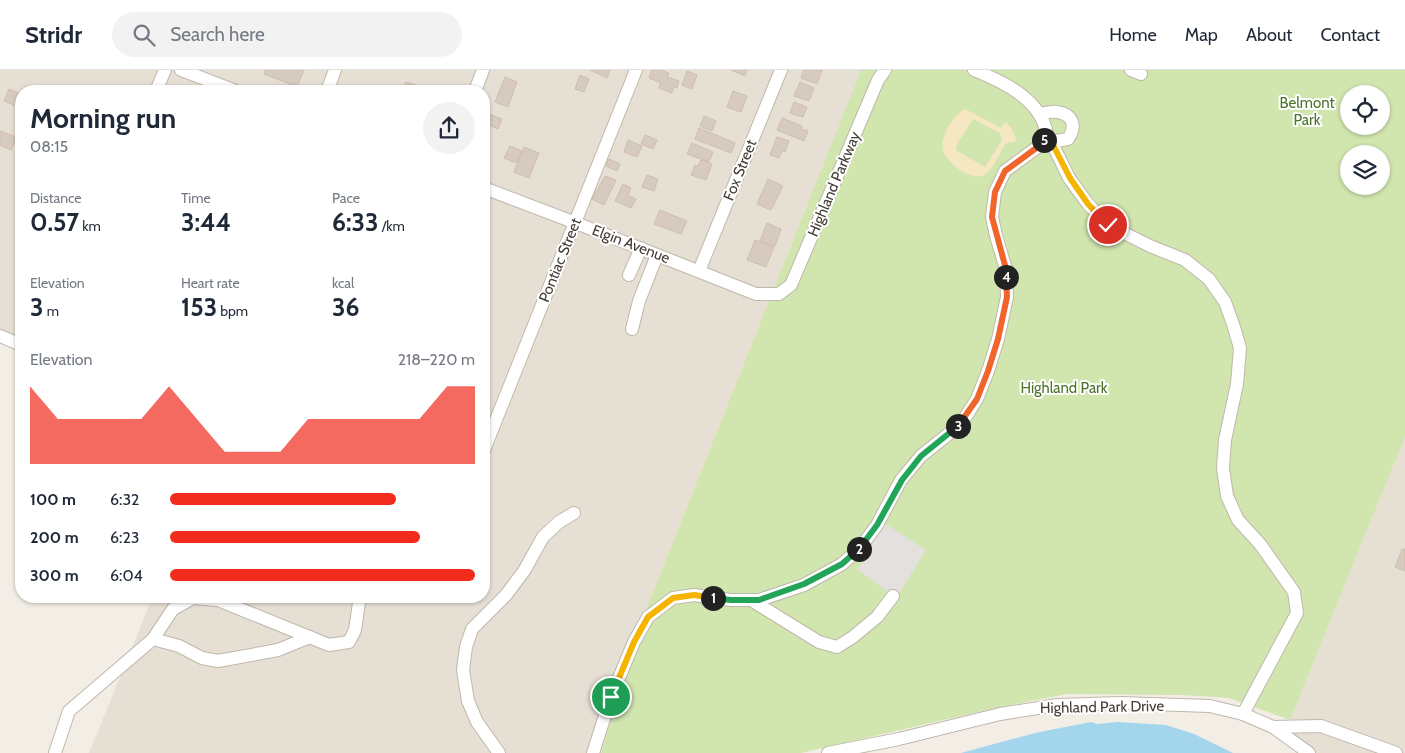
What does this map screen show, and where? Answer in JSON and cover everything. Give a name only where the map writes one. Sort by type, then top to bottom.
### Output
[{"type":"street","points":[[159,85],[165,70]]},
{"type":"street","points":[[181,70],[220,85]]},
{"type":"street","points":[[329,85],[335,70]]},
{"type":"street","points":[[477,85],[483,70]]},
{"type":"street","name":"Pontiac Street","points":[[490,435],[636,70]]},
{"type":"street","name":"Fox Street","points":[[699,271],[781,70]]},
{"type":"street","name":"Highland Parkway","points":[[779,294],[791,285],[878,80],[885,70]]},
{"type":"street","points":[[974,70],[993,78],[1019,94],[1037,110],[1045,124],[1047,135],[1044,142]]},
{"type":"street","points":[[593,753],[611,697],[634,642],[648,617],[673,598],[694,595],[731,600],[759,600],[804,584],[842,564],[860,548],[877,525],[902,480],[921,456],[961,424],[977,399],[988,371],[998,339],[1007,297],[1006,269],[992,217],[995,192],[1005,171],[1044,142],[1068,139],[1074,131],[1073,123],[1066,116],[1058,112],[1040,114]]},
{"type":"street","points":[[1044,142],[1088,204],[1108,225],[1150,246],[1185,260],[1209,279],[1225,302],[1233,324],[1240,348],[1237,384],[1225,440],[1223,468],[1226,496],[1238,520],[1260,544],[1294,592],[1297,613],[1243,714]]},
{"type":"street","name":"Elgin Avenue","points":[[490,190],[756,294],[779,294]]},
{"type":"street","points":[[629,275],[640,248]]},
{"type":"street","points":[[632,329],[639,301],[657,254]]},
{"type":"street","points":[[0,336],[15,342]]},
{"type":"street","points":[[499,753],[477,722],[468,701],[463,670],[466,647],[472,629],[506,595],[524,571],[543,537],[559,522],[574,513]]},
{"type":"street","points":[[751,600],[819,642],[837,647],[853,637],[877,617],[893,596]]},
{"type":"street","points":[[55,753],[69,711],[153,639],[173,609],[184,603]]},
{"type":"street","points":[[225,603],[329,645],[348,642],[355,630],[359,603]]},
{"type":"street","points":[[153,639],[179,646],[202,658],[218,661],[278,650],[310,637]]},
{"type":"street","name":"Highland Park Drive","points":[[828,753],[899,739],[1000,714],[1057,705],[1121,703],[1210,706],[1243,714],[1273,727],[1308,753]]},
{"type":"street","points":[[1273,727],[1321,726],[1396,753]]},
{"type":"shaded area","points":[[0,70],[861,70],[643,617],[601,753],[89,753],[150,603],[490,603],[490,85],[15,85],[15,341],[0,335]]},
{"type":"shaded area","points":[[1405,437],[1405,753],[1313,753],[1287,734],[1290,720]]},
{"type":"shaded area","points":[[884,523],[926,550],[896,598],[857,569],[867,558],[862,552]]},
{"type":"green space","name":"Highland Park","points":[[861,70],[1405,70],[1405,437],[1290,720],[1229,698],[1183,695],[1067,694],[995,708],[801,753],[601,753],[643,617]]},
{"type":"sand","points":[[965,109],[1001,128],[1005,122],[1010,126],[1017,141],[1006,143],[992,167],[982,176],[970,175],[964,172],[952,164],[945,155],[943,149],[944,136],[951,122]],"holes":[[[973,119],[1000,133],[1002,140],[985,167],[956,150],[957,144]]]},
{"type":"water","points":[[1091,722],[1097,724],[1118,722],[1166,725],[1194,734],[1233,753],[961,753],[1035,733]]},
{"type":"building","points":[[265,70],[304,70],[298,85],[292,85],[264,74]]},
{"type":"building","points":[[590,70],[610,70],[607,78]]},
{"type":"building","points":[[652,70],[669,73],[667,77],[679,81],[677,88],[674,87],[672,93],[659,88],[661,83],[649,78]]},
{"type":"building","points":[[731,70],[747,70],[745,76]]},
{"type":"building","points":[[804,70],[822,70],[817,84],[801,78]]},
{"type":"building","points":[[687,71],[697,75],[692,89],[682,85]]},
{"type":"building","points":[[580,75],[589,79],[584,92],[575,89]]},
{"type":"building","points":[[505,77],[517,82],[508,107],[495,102]]},
{"type":"building","points":[[800,82],[814,88],[809,101],[794,96]]},
{"type":"building","points":[[9,89],[15,92],[15,106],[4,101]]},
{"type":"building","points":[[733,91],[747,96],[741,112],[727,107]]},
{"type":"building","points":[[794,102],[807,107],[803,117],[790,113]]},
{"type":"building","points":[[490,114],[502,119],[498,129],[490,126]]},
{"type":"building","points":[[704,116],[716,121],[712,131],[700,126]]},
{"type":"building","points":[[782,118],[802,126],[801,129],[808,131],[804,141],[777,130]]},
{"type":"building","points":[[699,128],[735,143],[731,153],[695,139]]},
{"type":"building","points":[[0,131],[15,137],[11,150],[0,145]]},
{"type":"building","points":[[645,135],[657,140],[653,149],[641,144]]},
{"type":"building","points":[[777,137],[789,141],[785,152],[782,151],[779,158],[770,155]]},
{"type":"building","points":[[628,140],[642,146],[637,157],[624,152]]},
{"type":"building","points":[[692,143],[713,152],[709,162],[687,154]]},
{"type":"building","points":[[510,146],[522,151],[516,163],[504,158]]},
{"type":"building","points":[[524,147],[539,153],[529,178],[514,172]]},
{"type":"building","points":[[609,159],[620,164],[617,171],[606,166]]},
{"type":"building","points":[[701,160],[712,164],[706,180],[691,175],[695,165],[698,166]]},
{"type":"building","points":[[647,175],[658,179],[654,191],[642,187]]},
{"type":"building","points":[[605,176],[616,180],[604,205],[592,199]]},
{"type":"building","points":[[768,179],[783,186],[771,210],[757,204]]},
{"type":"building","points":[[623,184],[631,188],[628,195],[636,199],[631,208],[615,201]]},
{"type":"building","points":[[660,210],[687,221],[681,234],[654,224]]},
{"type":"building","points":[[767,223],[781,229],[775,246],[760,241]]},
{"type":"building","points":[[755,240],[774,247],[766,267],[747,260]]},
{"type":"building","points":[[1402,549],[1405,549],[1405,571],[1395,567]]},
{"type":"route","points":[[611,697],[634,642],[648,617],[673,598],[694,595],[731,600],[759,600],[804,584],[842,564],[860,548],[877,525],[902,480],[921,456],[961,424],[977,399],[988,371],[998,339],[1007,297],[1006,269],[992,217],[995,192],[1005,171],[1039,146],[1043,140],[1051,141],[1070,178],[1088,204],[1108,225]]},
{"type":"park label","name":"Belmont Park","points":[[1307,112]]}]
